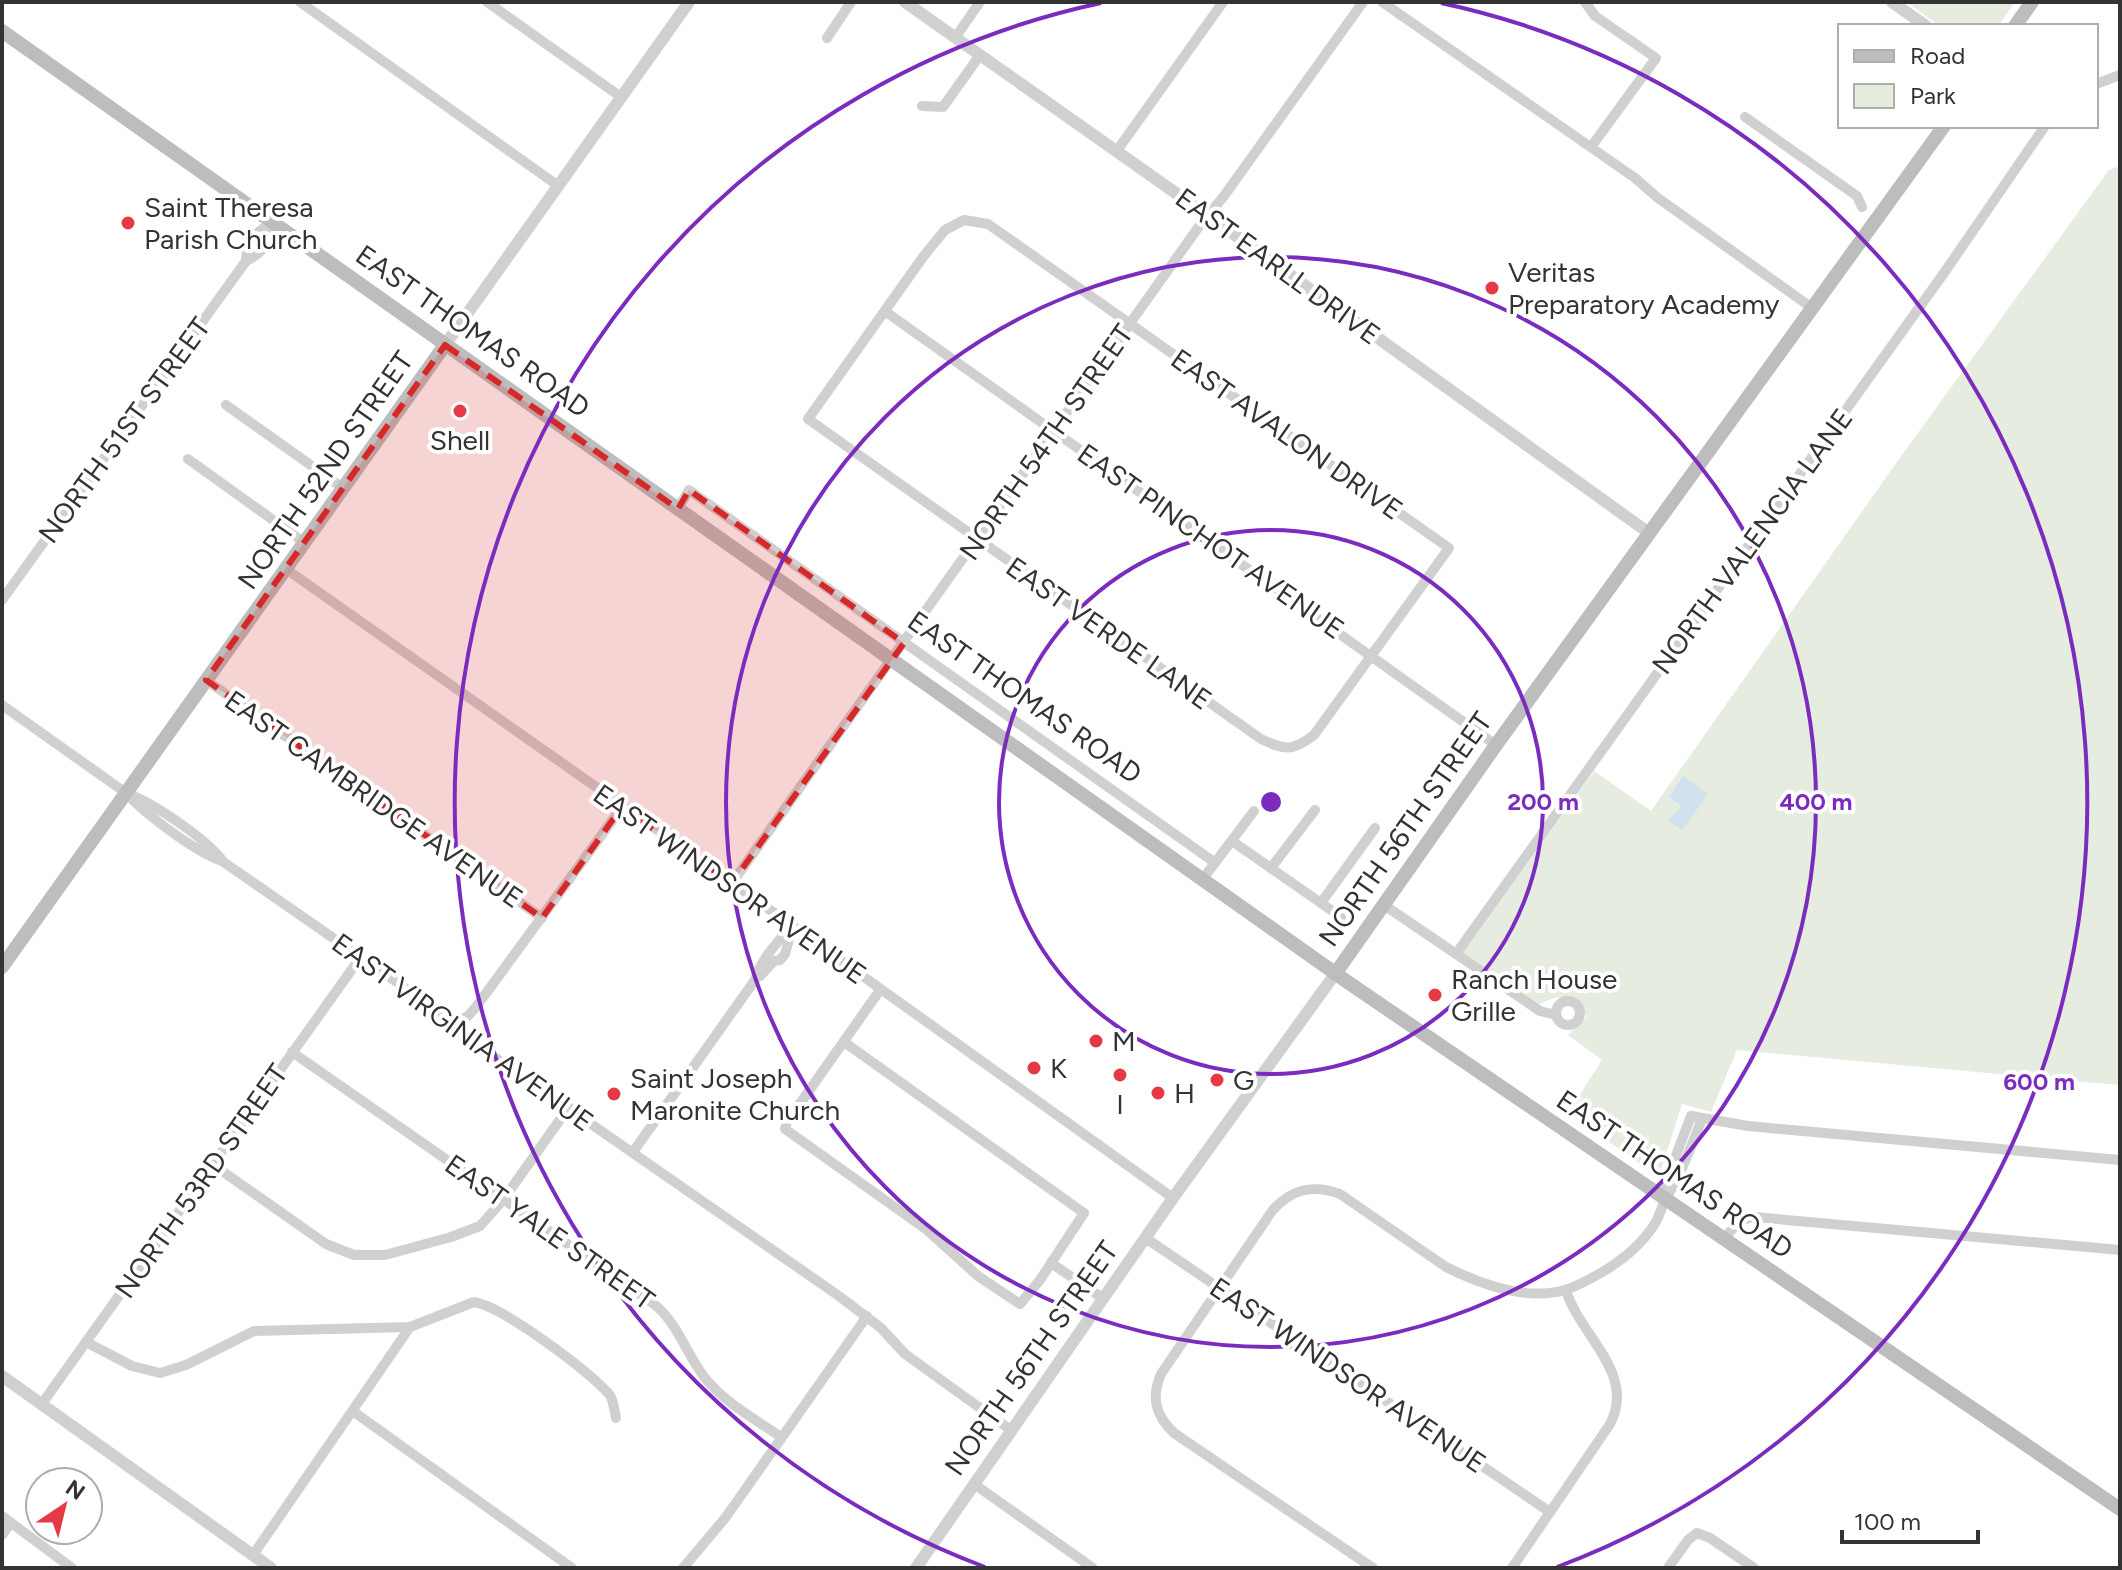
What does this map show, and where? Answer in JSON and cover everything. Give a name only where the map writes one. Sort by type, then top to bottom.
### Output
[{"type":"main road","points":[[2016,24],[2032,2]]},
{"type":"main road","name":"EAST THOMAS ROAD","points":[[2,31],[1335,974],[2120,1509]]},
{"type":"main road","name":"NORTH 56TH STREET","points":[[1335,974],[1496,745],[1943,128]]},
{"type":"main road","name":"NORTH 52ND STREET","points":[[2,967],[445,345]]},
{"type":"street","points":[[300,2],[557,185]]},
{"type":"street","points":[[487,2],[621,97]]},
{"type":"street","points":[[827,38],[851,2]]},
{"type":"street","name":"EAST EARLL DRIVE","points":[[905,2],[1649,533]]},
{"type":"street","points":[[955,38],[980,2]]},
{"type":"street","points":[[1116,152],[1223,2]]},
{"type":"street","name":"NORTH 54TH STREET","points":[[732,883],[1207,215],[1224,196],[1363,2]]},
{"type":"street","points":[[1382,2],[1591,147],[1812,308]]},
{"type":"street","points":[[1585,2],[1595,16],[1656,58],[1591,147]]},
{"type":"street","points":[[1892,2],[1923,24]]},
{"type":"street","name":"NORTH 52ND STREET","points":[[445,345],[683,4]]},
{"type":"street","points":[[922,106],[943,107],[980,55]]},
{"type":"street","points":[[2098,83],[2120,75]]},
{"type":"street","points":[[1745,117],[1857,196],[1862,207]]},
{"type":"street","name":"NORTH VALENCIA LANE","points":[[1456,954],[1944,273],[2044,128]]},
{"type":"street","name":"EAST AVALON DRIVE","points":[[886,312],[945,230],[964,220],[988,224],[1130,323],[1449,548],[1373,655]]},
{"type":"street","name":"NORTH 51ST STREET","points":[[2,600],[246,261],[246,246],[255,233],[273,222]]},
{"type":"street","name":"EAST VERDE LANE","points":[[886,312],[808,419],[977,539],[1261,739],[1282,749],[1299,747],[1314,735],[1373,655]]},
{"type":"street","name":"EAST PINCHOT AVENUE","points":[[886,312],[1496,745]]},
{"type":"street","points":[[226,405],[343,488]]},
{"type":"street","points":[[188,459],[305,543]]},
{"type":"street","name":"EAST THOMAS ROAD","points":[[678,509],[689,490],[1214,862]]},
{"type":"street","name":"EAST WINDSOR AVENUE","points":[[286,569],[1173,1198]]},
{"type":"street","name":"EAST CAMBRIDGE AVENUE","points":[[206,680],[542,918]]},
{"type":"street","name":"EAST VIRGINIA AVENUE","points":[[2,705],[126,793],[142,799],[213,848],[222,861],[453,1021],[457,1031],[867,1316],[905,1354],[1012,1431]]},
{"type":"street","points":[[453,1021],[463,1019],[476,1007],[622,807]]},
{"type":"street","points":[[1271,868],[1315,810]]},
{"type":"street","points":[[1202,880],[1254,811]]},
{"type":"street","points":[[1321,903],[1375,828]]},
{"type":"street","points":[[1232,841],[1341,917]]},
{"type":"street","points":[[1384,905],[1540,1011],[1556,1015]]},
{"type":"street","points":[[633,1152],[771,959],[780,960],[785,954],[792,927]]},
{"type":"street","name":"NORTH 53RD STREET","points":[[41,1405],[360,958]]},
{"type":"street","name":"NORTH 56TH STREET","points":[[916,1568],[1173,1198],[1335,974]]},
{"type":"street","points":[[844,1042],[1084,1213],[1020,1304],[978,1276],[927,1230],[785,1129],[844,1042],[880,990]]},
{"type":"street","name":"EAST YALE STREET","points":[[292,1052],[663,1311],[708,1382],[727,1400],[781,1437]]},
{"type":"street","points":[[212,1164],[326,1244],[354,1255],[385,1255],[480,1226],[503,1200],[569,1107]]},
{"type":"street","points":[[1373,1568],[1174,1433],[1159,1416],[1154,1397],[1161,1374],[1278,1204],[1288,1196],[1305,1189],[1340,1194],[1446,1267],[1480,1283],[1521,1291],[1553,1292],[1566,1290],[1596,1276],[1631,1252],[1657,1221],[1665,1199],[1680,1175],[1697,1117],[1748,1126],[2120,1160]]},
{"type":"street","points":[[1724,1239],[1739,1221],[1754,1217],[2120,1250]]},
{"type":"street","name":"EAST WINDSOR AVENUE","points":[[1147,1239],[1550,1512]]},
{"type":"street","points":[[1051,1263],[1104,1299]]},
{"type":"street","points":[[1512,1568],[1610,1424],[1617,1406],[1616,1379],[1611,1366],[1571,1307],[1566,1290]]},
{"type":"street","points":[[86,1342],[132,1366],[160,1373],[178,1368],[254,1331],[410,1327],[465,1304],[481,1304],[538,1338],[594,1381],[612,1399],[616,1418]]},
{"type":"street","points":[[683,1568],[726,1517],[867,1316]]},
{"type":"street","points":[[253,1555],[410,1327]]},
{"type":"street","points":[[2,1376],[271,1568]]},
{"type":"street","points":[[354,1412],[572,1568]]},
{"type":"street","points":[[974,1484],[1093,1568]]},
{"type":"street","points":[[2,1535],[6,1519],[72,1568]]},
{"type":"street","points":[[1668,1568],[1688,1540],[1697,1533],[1710,1538],[1754,1568]]},
{"type":"highlighted area","points":[[445,345],[678,509],[689,490],[904,643],[732,883],[622,807],[542,918],[206,680]]},
{"type":"green space","points":[[1906,2],[2015,2],[1999,24],[1937,24]]},
{"type":"green space","points":[[2120,166],[2120,1085],[1737,1050],[1711,1112],[1682,1104],[1661,1170],[1654,1174],[1568,1113],[1602,1060],[1568,1035],[1587,1016],[1557,997],[1539,1004],[1463,953],[1594,771],[1651,811],[1899,459],[2109,170]]},
{"type":"water","points":[[1683,776],[1708,794],[1682,830],[1668,820],[1682,806],[1669,797]]},
{"type":"place","name":"Saint Theresa Parish Church","points":[[128,223]]},
{"type":"place","name":"Veritas Preparatory Academy","points":[[1492,288]]},
{"type":"place","name":"Shell","points":[[460,411]]},
{"type":"place","name":"Ranch House Grille","points":[[1435,995]]},
{"type":"place","name":"M","points":[[1096,1041]]},
{"type":"place","name":"K","points":[[1034,1068]]},
{"type":"place","name":"I","points":[[1120,1075]]},
{"type":"place","name":"G","points":[[1217,1080]]},
{"type":"place","name":"H","points":[[1158,1093]]},
{"type":"place","name":"Saint Joseph Maronite Church","points":[[614,1094]]}]
